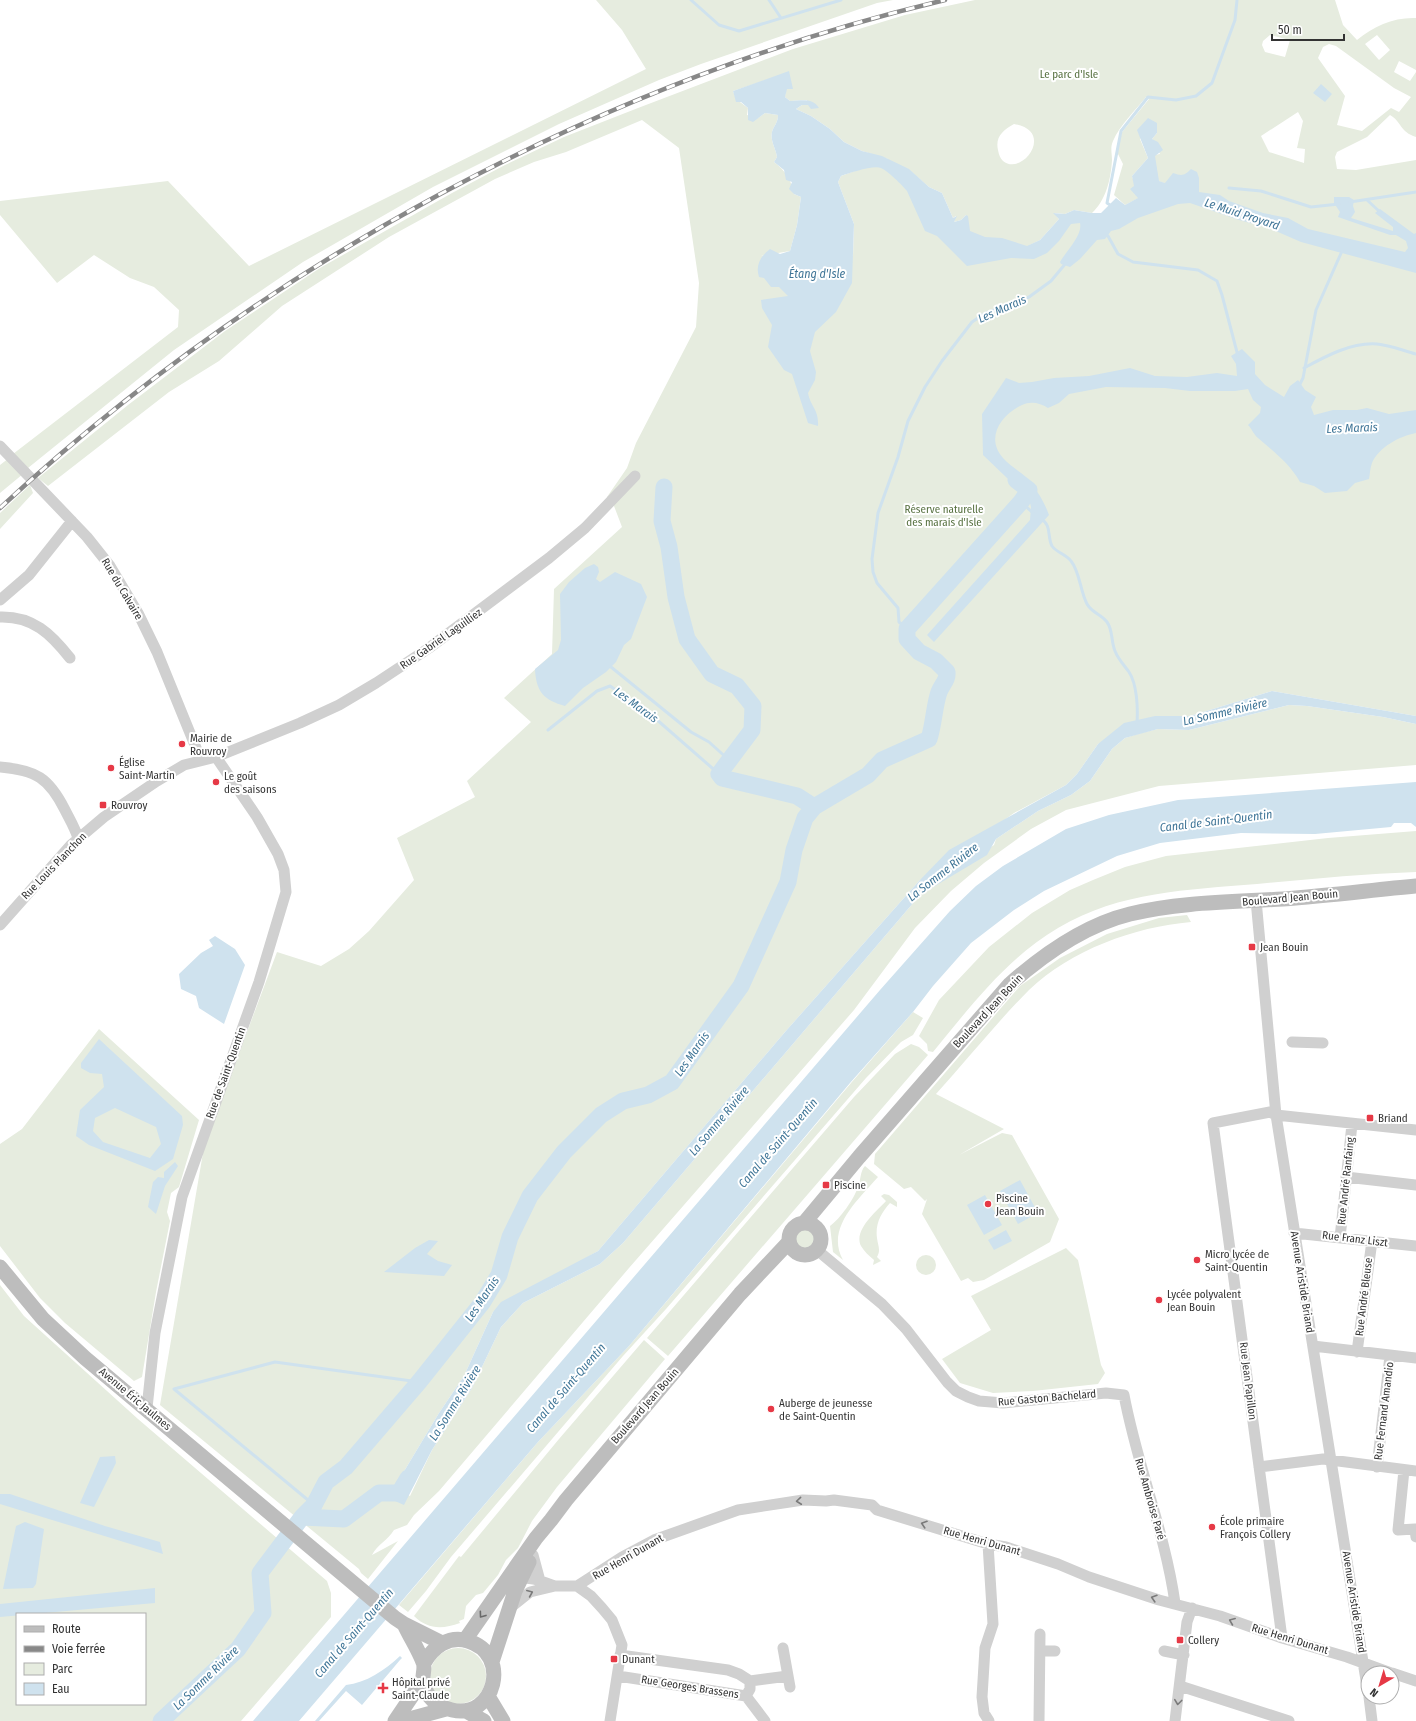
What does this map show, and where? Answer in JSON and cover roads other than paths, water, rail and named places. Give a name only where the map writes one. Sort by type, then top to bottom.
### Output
[{"type":"street","name":"Rue du Calvaire","points":[[0,446],[88,537],[110,566],[138,614],[157,652],[201,760]]},
{"type":"street","name":"Rue Gabriel Laguilliez","points":[[216,756],[339,705],[376,683],[429,648],[483,609],[585,528],[635,476]]},
{"type":"street","points":[[0,600],[29,575],[72,521]]},
{"type":"street","points":[[0,617],[21,619],[38,625],[55,638],[70,658]]},
{"type":"street","name":"Rue Louis Planchon","points":[[0,925],[78,838],[157,781],[184,765],[216,756]]},
{"type":"street","name":"Rue de Saint-Quentin","points":[[147,1408],[156,1333],[182,1197],[258,982],[286,892],[284,870],[278,854],[257,817],[216,756]]},
{"type":"street","points":[[0,767],[39,777],[53,788],[72,823],[78,838]]},
{"type":"street","name":"Boulevard Jean Bouin","points":[[811,1226],[842,1179],[997,998],[1024,972],[1053,950],[1074,938],[1103,924],[1128,915],[1173,906],[1416,886]]},
{"type":"street","name":"Avenue Aristide Briand","points":[[1256,900],[1276,1115],[1363,1665]]},
{"type":"street","points":[[1292,1042],[1323,1043]]},
{"type":"street","name":"Rue Jean Papillon","points":[[1276,1115],[1270,1112],[1213,1123],[1282,1638]]},
{"type":"street","points":[[1276,1115],[1416,1130]]},
{"type":"street","name":"Rue André Ranfaing","points":[[1340,1238],[1352,1124]]},
{"type":"street","points":[[1346,1177],[1416,1185]]},
{"type":"street","points":[[811,1226],[821,1238],[817,1250],[809,1255],[792,1247],[789,1236],[794,1227],[811,1226]]},
{"type":"street","name":"Rue Franz Liszt","points":[[1294,1233],[1416,1246]]},
{"type":"street","name":"Rue André Bleuse","points":[[1357,1352],[1372,1241]]},
{"type":"street","name":"Boulevard Jean Bouin","points":[[552,1520],[604,1454],[740,1294],[792,1247]]},
{"type":"street","name":"Rue Gaston Bachelard","points":[[817,1250],[886,1308],[906,1328],[947,1382],[956,1391],[968,1397],[979,1402],[1003,1403],[1106,1393],[1124,1395]]},
{"type":"street","name":"Avenue Éric Jaulmes","points":[[0,1267],[43,1319],[85,1358],[147,1408],[399,1621]]},
{"type":"street","points":[[1313,1346],[1416,1358]]},
{"type":"street","name":"Rue Fernand Amandio","points":[[1377,1467],[1390,1356]]},
{"type":"street","name":"Rue Ambroise Paré","points":[[1124,1395],[1134,1441],[1162,1541],[1175,1603]]},
{"type":"street","points":[[1259,1467],[1323,1459],[1416,1471]]},
{"type":"street","points":[[1404,1470],[1398,1530],[1415,1529],[1416,1537]]},
{"type":"street","name":"Rue Henri Dunant","points":[[577,1586],[622,1557],[666,1535],[738,1510],[803,1500],[834,1500],[872,1505],[877,1510],[988,1544],[1006,1547],[1159,1600],[1220,1616],[1282,1638],[1371,1665]]},
{"type":"street","points":[[492,1662],[521,1578],[552,1520]]},
{"type":"street","points":[[465,1640],[536,1538],[552,1520]]},
{"type":"street","points":[[988,1544],[993,1624],[985,1648],[982,1697],[984,1713],[989,1721]]},
{"type":"street","points":[[533,1555],[540,1581]]},
{"type":"street","points":[[500,1591],[521,1578],[540,1581],[555,1586]]},
{"type":"street","points":[[510,1608],[530,1592],[555,1586],[577,1586],[591,1596],[612,1620],[618,1630],[622,1645],[610,1721]]},
{"type":"street","points":[[1175,1721],[1187,1622],[1192,1608]]},
{"type":"street","points":[[399,1621],[442,1642]]},
{"type":"street","points":[[399,1621],[424,1664]]},
{"type":"street","points":[[1039,1721],[1040,1634]]},
{"type":"street","points":[[395,1721],[422,1681],[424,1664],[434,1648],[442,1642],[453,1639],[465,1640],[482,1647],[492,1662],[495,1674],[493,1685],[488,1696],[482,1702],[466,1710],[456,1711],[446,1709],[436,1704],[429,1696],[422,1681]]},
{"type":"street","name":"Rue Georges Brassens","points":[[620,1655],[728,1670],[739,1674],[750,1681],[789,1682],[783,1648]]},
{"type":"street","points":[[1040,1650],[1055,1650]]},
{"type":"street","points":[[1164,1651],[1184,1655]]},
{"type":"street","name":"Rue Georges Brassens","points":[[618,1676],[746,1696],[750,1689],[750,1681]]},
{"type":"street","name":"Rue Henri Dunant","points":[[1400,1676],[1416,1681]]},
{"type":"street","points":[[1180,1686],[1289,1721]]},
{"type":"street","points":[[488,1696],[503,1721]]},
{"type":"street","points":[[746,1696],[765,1721]]},
{"type":"street","points":[[1370,1705],[1372,1721]]},
{"type":"street","points":[[402,1721],[446,1709]]},
{"type":"street","points":[[466,1710],[484,1721]]},
{"type":"water","name":"Étang d'Isle","points":[[789,71],[793,89],[787,89],[785,97],[790,101],[810,101],[819,108],[811,109],[808,105],[802,105],[796,109],[811,116],[830,129],[844,142],[862,151],[882,156],[909,169],[929,187],[942,193],[953,218],[957,216],[954,222],[961,220],[966,215],[968,216],[970,231],[985,237],[1002,238],[1027,246],[1040,240],[1059,219],[1053,213],[1065,214],[1074,210],[1101,213],[1116,198],[1125,205],[1138,198],[1130,189],[1134,186],[1132,176],[1148,158],[1137,130],[1148,118],[1157,123],[1157,133],[1152,139],[1158,142],[1163,150],[1155,156],[1159,181],[1165,183],[1173,173],[1183,175],[1191,169],[1197,172],[1199,178],[1199,192],[1220,195],[1229,201],[1263,213],[1288,218],[1308,229],[1405,252],[1408,248],[1406,241],[1396,235],[1390,235],[1338,217],[1340,212],[1334,203],[1334,197],[1349,197],[1354,200],[1353,206],[1355,212],[1351,218],[1393,231],[1393,227],[1375,213],[1380,209],[1414,234],[1416,233],[1416,273],[1301,242],[1269,228],[1239,220],[1190,203],[1178,204],[1138,218],[1119,229],[1111,231],[1105,239],[1097,240],[1080,259],[1070,267],[1061,264],[1060,262],[1077,237],[1080,223],[1071,224],[1059,241],[1047,253],[1034,259],[1011,258],[967,266],[937,236],[925,231],[907,191],[895,178],[881,168],[877,167],[861,170],[841,176],[838,182],[854,224],[852,283],[836,312],[815,332],[810,351],[816,372],[815,380],[808,393],[816,412],[818,426],[808,423],[792,374],[784,370],[768,347],[772,325],[762,308],[761,300],[788,296],[779,287],[771,287],[764,278],[759,277],[758,273],[758,265],[760,261],[770,249],[780,254],[790,251],[797,225],[801,197],[794,194],[789,189],[792,182],[786,180],[784,170],[774,162],[777,157],[772,142],[772,132],[778,115],[765,113],[753,122],[748,120],[748,108],[741,102],[736,102],[733,91]]},
{"type":"water","points":[[1321,84],[1332,94],[1325,102],[1313,93]]},
{"type":"water","points":[[1242,349],[1255,362],[1255,374],[1265,385],[1284,397],[1290,386],[1298,380],[1305,390],[1316,397],[1311,407],[1314,415],[1333,410],[1357,410],[1367,408],[1389,414],[1416,410],[1416,433],[1403,437],[1385,447],[1375,457],[1372,463],[1369,479],[1355,483],[1347,491],[1325,493],[1314,486],[1300,482],[1287,464],[1255,435],[1248,425],[1260,413],[1261,407],[1253,400],[1248,389],[1235,391],[1190,391],[1165,388],[1106,387],[1069,394],[1059,403],[1048,408],[1035,403],[1022,405],[1014,409],[1002,421],[998,428],[995,443],[1003,458],[1024,476],[1035,489],[1045,504],[1049,515],[934,642],[927,635],[1030,520],[1031,507],[1029,499],[983,455],[982,414],[1006,378],[1019,383],[1032,382],[1054,378],[1089,376],[1130,368],[1155,376],[1187,377],[1217,373],[1237,376],[1236,364],[1231,356]]},
{"type":"water","points":[[594,564],[598,567],[599,572],[596,579],[600,582],[615,572],[641,584],[647,597],[631,639],[624,645],[616,662],[606,672],[583,688],[565,706],[552,701],[542,694],[537,684],[535,669],[558,650],[561,640],[560,594],[569,582],[585,568]]},
{"type":"water","points":[[1272,691],[1416,716],[1416,724],[1383,717],[1307,706],[1289,705],[1189,730],[1158,729],[1125,738],[1112,749],[1090,781],[1071,795],[1038,811],[996,839],[987,855],[920,895],[623,1243],[600,1264],[523,1303],[501,1327],[472,1388],[432,1450],[404,1505],[395,1501],[394,1488],[439,1413],[464,1376],[493,1312],[501,1302],[598,1251],[785,1032],[919,881],[949,850],[1066,785],[1077,774],[1098,744],[1124,723],[1155,716],[1190,716]]},
{"type":"water","name":"Canal de Saint-Quentin","points":[[1416,782],[1416,827],[1411,823],[1394,823],[1391,827],[1315,834],[1241,833],[1160,843],[1117,856],[1044,891],[1014,910],[971,943],[933,986],[913,1012],[850,1083],[629,1346],[538,1442],[299,1721],[253,1721],[880,990],[950,911],[976,886],[1003,866],[1066,829],[1109,815],[1178,800]]},
{"type":"water","points":[[215,936],[235,949],[245,965],[224,1024],[199,1008],[196,996],[181,989],[179,974],[201,953],[213,946],[209,940]]},
{"type":"water","points":[[99,1039],[182,1116],[183,1125],[173,1159],[155,1171],[89,1145],[76,1136],[80,1110],[104,1087],[102,1074],[90,1073],[81,1068],[81,1063]],"holes":[[[115,1108],[156,1127],[161,1144],[150,1158],[103,1142],[93,1131],[95,1118]]]},
{"type":"water","points":[[175,1162],[178,1166],[165,1186],[156,1214],[148,1207],[153,1182],[158,1177],[164,1178],[164,1172]]},
{"type":"water","points":[[1020,1180],[1038,1213],[1018,1224],[1000,1191]]},
{"type":"water","points":[[985,1195],[1002,1225],[984,1235],[967,1205]]},
{"type":"water","points":[[1006,1230],[1012,1241],[994,1250],[988,1240]]},
{"type":"water","points":[[429,1240],[438,1241],[427,1254],[438,1261],[452,1265],[444,1276],[384,1272],[415,1248]]},
{"type":"water","points":[[115,1456],[116,1463],[94,1507],[80,1503],[100,1457]]},
{"type":"water","points":[[0,1494],[10,1494],[105,1526],[160,1542],[163,1554],[0,1504]]},
{"type":"water","points":[[25,1522],[44,1529],[36,1584],[33,1588],[3,1589],[16,1526]]},
{"type":"water","points":[[155,1588],[155,1603],[44,1613],[16,1613],[16,1616],[0,1617],[0,1604]]},
{"type":"water","points":[[400,1656],[402,1658],[362,1705],[346,1691],[319,1721],[315,1721],[346,1685],[368,1679]]},
{"type":"waterway","points":[[691,0],[719,25],[739,31],[841,0]]},
{"type":"waterway","points":[[769,0],[781,18]]},
{"type":"waterway","name":"Le Muid Proyard","points":[[1113,207],[1107,203],[1121,131],[1148,97],[1176,100],[1196,96],[1212,83],[1235,20],[1237,0]]},
{"type":"waterway","points":[[1229,188],[1261,191],[1311,207],[1339,204]]},
{"type":"waterway","points":[[1350,202],[1416,192]]},
{"type":"waterway","points":[[1367,200],[1380,212]]},
{"type":"waterway","name":"Les Marais","points":[[1105,235],[1108,236],[1118,254],[1133,262],[1198,270],[1217,281],[1238,356]]},
{"type":"waterway","points":[[1299,386],[1303,378],[1316,310],[1342,251]]},
{"type":"waterway","name":"Les Marais","points":[[907,629],[899,622],[898,608],[877,583],[873,572],[872,559],[878,513],[898,457],[908,421],[925,387],[942,361],[972,322],[984,314],[1029,297],[1051,281],[1066,263]]},
{"type":"waterway","points":[[1304,368],[1339,351],[1358,345],[1377,344],[1416,354]]},
{"type":"waterway","name":"Les Marais","points":[[302,1517],[314,1505],[326,1482],[346,1467],[419,1382],[482,1303],[499,1275],[510,1237],[530,1196],[564,1152],[601,1115],[623,1101],[648,1095],[672,1082],[741,986],[788,882],[794,850],[805,818],[814,807],[868,775],[882,760],[929,739],[937,698],[947,677],[947,672],[936,661],[919,652],[907,639],[907,629],[1021,502],[1029,490],[1016,480]]},
{"type":"waterway","points":[[664,487],[662,521],[669,547],[676,597],[687,639],[712,674],[737,686],[753,706],[752,730],[719,774],[722,778],[797,796],[814,807]]},
{"type":"waterway","points":[[1021,502],[1033,513]]},
{"type":"waterway","points":[[1041,519],[1047,524],[1052,546],[1069,559],[1074,565],[1087,604],[1091,609],[1105,619],[1109,625],[1115,651],[1132,677],[1134,683],[1137,703],[1137,723]]},
{"type":"waterway","name":"Les Marais","points":[[611,667],[691,732],[709,742],[729,760]]},
{"type":"waterway","name":"Les Marais","points":[[548,730],[597,691],[610,686],[648,712],[719,774]]},
{"type":"waterway","points":[[314,1505],[174,1389],[275,1362],[419,1382]]},
{"type":"waterway","name":"La Somme Rivière","points":[[161,1721],[238,1649],[263,1613],[260,1573],[302,1517],[344,1519],[379,1493],[399,1493],[408,1478]]},
{"type":"railway","points":[[0,508],[101,420],[209,338],[322,263],[440,194],[562,133],[688,80],[815,35],[945,0]]},
{"type":"place","name":"Mairie de Rouvroy","points":[[182,744]]},
{"type":"place","name":"Église Saint-Martin","points":[[111,768]]},
{"type":"place","name":"Le goût des saisons","points":[[216,782]]},
{"type":"place","name":"Rouvroy","points":[[103,805]]},
{"type":"place","name":"Jean Bouin","points":[[1252,947]]},
{"type":"place","name":"Briand","points":[[1370,1118]]},
{"type":"place","name":"Piscine","points":[[826,1185]]},
{"type":"place","name":"Piscine Jean Bouin","points":[[988,1204]]},
{"type":"place","name":"Micro lycée de Saint-Quentin","points":[[1197,1260]]},
{"type":"place","name":"Lycée polyvalent Jean Bouin","points":[[1159,1300]]},
{"type":"place","name":"Auberge de jeunesse de Saint-Quentin","points":[[771,1409]]},
{"type":"place","name":"École primaire François Collery","points":[[1212,1527]]},
{"type":"place","name":"Collery","points":[[1180,1640]]},
{"type":"place","name":"Dunant","points":[[614,1659]]},
{"type":"place","name":"Hôpital privé Saint-Claude","points":[[383,1688]]},
{"type":"park label","name":"Le parc d'Isle","points":[[1069,74]]},
{"type":"park label","name":"Réserve naturelle des marais d'Isle","points":[[944,515]]}]
